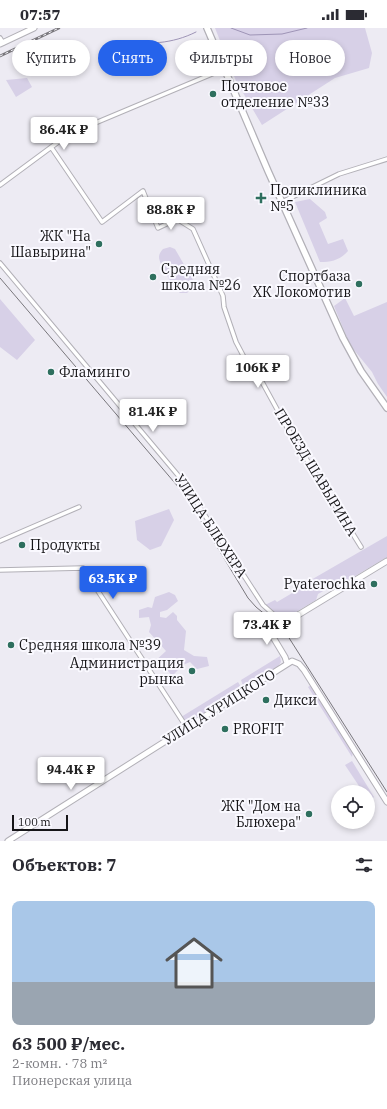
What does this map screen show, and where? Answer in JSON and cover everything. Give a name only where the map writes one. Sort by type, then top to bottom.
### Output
[{"type":"main road","points":[[207,28],[212,40]]},
{"type":"main road","points":[[227,76],[342,338],[361,371],[387,408]]},
{"type":"street","points":[[0,38],[2,44],[34,28]]},
{"type":"street","points":[[0,185],[69,134],[207,76]]},
{"type":"street","name":"ПРОЕЗД ШАВЫРИНА","points":[[51,147],[102,222],[143,191],[158,228],[177,219],[193,229],[223,296],[224,307],[234,335],[246,361],[264,385],[289,431],[361,546]]},
{"type":"street","points":[[282,202],[339,174],[387,159]]},
{"type":"street","name":"УЛИЦА БЛЮХЕРА","points":[[0,263],[182,480],[263,605],[283,623]]},
{"type":"street","points":[[0,541],[79,507]]},
{"type":"street","name":"УЛИЦА УРИЦКОГО","points":[[8,841],[246,691],[287,663],[273,637],[275,629],[387,561]]},
{"type":"street","points":[[0,570],[84,568],[187,728]]},
{"type":"street","points":[[287,663],[296,662],[304,670],[387,802]]},
{"type":"shaded area","points":[[215,28],[365,28],[372,53],[369,68],[345,75],[345,40],[275,40],[275,76],[342,76],[335,78],[262,125],[234,76],[267,76],[267,40],[220,40]]},
{"type":"shaded area","points":[[27,78],[32,87],[16,97],[6,80]]},
{"type":"shaded area","points":[[310,199],[325,212],[327,218],[319,223],[328,244],[343,239],[348,251],[332,261],[320,262],[295,202]]},
{"type":"shaded area","points":[[170,247],[175,249],[193,280],[193,287],[187,293],[180,293],[177,290],[161,265],[160,254],[163,249]]},
{"type":"shaded area","points":[[345,298],[354,316],[387,302],[387,397],[372,372],[350,345],[334,306]]},
{"type":"shaded area","points":[[0,299],[35,340],[17,360],[0,347]]},
{"type":"shaded area","points":[[169,509],[174,520],[161,546],[150,550],[137,540],[135,521]]},
{"type":"shaded area","points":[[387,536],[387,557],[335,588],[325,590],[318,594],[316,600],[286,618],[277,616],[265,605],[275,600],[277,602],[294,592],[297,588]]},
{"type":"shaded area","points":[[169,592],[175,595],[178,601],[167,610],[160,612],[160,617],[166,618],[173,612],[177,616],[177,620],[186,631],[184,650],[194,656],[207,657],[209,666],[197,669],[190,662],[183,665],[172,676],[165,667],[154,668],[153,663],[166,651],[149,632],[151,625],[149,617],[139,618],[139,610],[148,607],[152,608],[155,597]]},
{"type":"shaded area","points":[[280,656],[281,662],[277,668],[246,687],[243,686],[241,680]]},
{"type":"shaded area","points":[[238,682],[241,687],[240,692],[191,722],[184,721],[181,717]]},
{"type":"shaded area","points":[[311,685],[353,752],[352,757],[308,687]]},
{"type":"shaded area","points":[[352,761],[367,785],[358,785],[345,765]]},
{"type":"waterway","points":[[231,28],[250,35],[282,34],[307,28]]},
{"type":"waterway","points":[[167,41],[178,39],[196,32]]},
{"type":"tram line","points":[[0,278],[180,489],[248,598],[256,607],[284,630],[387,792]]},
{"type":"railway","points":[[0,56],[59,28]]},
{"type":"place","name":"Почтовое отделение №33","points":[[213,94]]},
{"type":"place","name":"Поликлиника №5","points":[[261,198]]},
{"type":"place","name":"ЖК \"На Шавырина\"","points":[[99,244]]},
{"type":"place","name":"Средняя школа №26","points":[[153,277]]},
{"type":"place","name":"Спортбаза ХК Локомотив","points":[[359,284]]},
{"type":"place","name":"Фламинго","points":[[51,372]]},
{"type":"place","name":"Продукты","points":[[22,545]]},
{"type":"place","name":"Pyaterochka","points":[[374,584]]},
{"type":"place","name":"Средняя школа №39","points":[[11,645]]},
{"type":"place","name":"Администрация рынка","points":[[192,671]]},
{"type":"place","name":"Дикси","points":[[266,700]]},
{"type":"place","name":"PROFIT","points":[[225,729]]},
{"type":"place","name":"ЖК \"Дом на Блюхера\"","points":[[309,814]]}]
